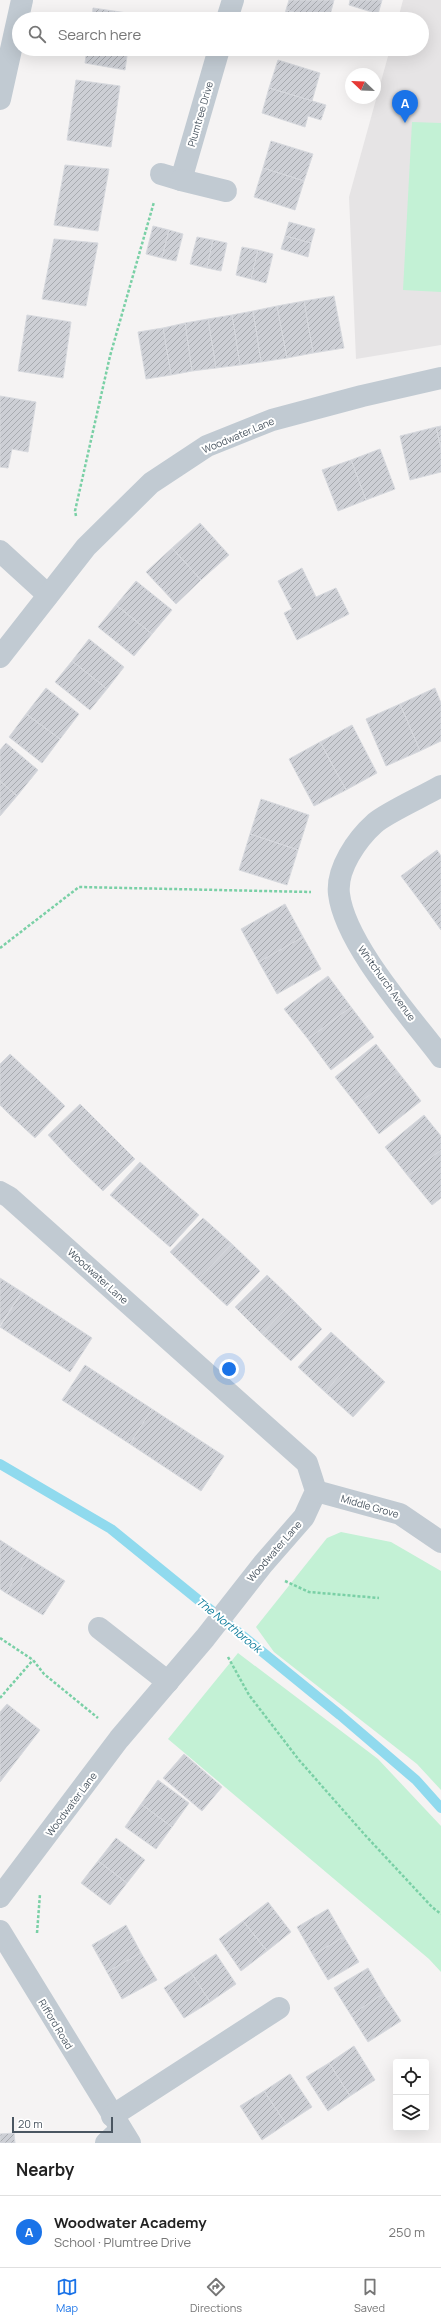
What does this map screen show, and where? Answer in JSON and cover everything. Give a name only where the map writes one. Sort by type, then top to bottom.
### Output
[{"type":"street","points":[[19,12],[22,0]]},
{"type":"street","points":[[229,12],[233,0]]},
{"type":"street","points":[[0,99],[12,45]]},
{"type":"street","name":"Plumtree Drive","points":[[171,177],[216,56]]},
{"type":"street","points":[[171,177],[226,191]]},
{"type":"street","name":"Woodwater Lane","points":[[0,657],[86,547],[151,483],[207,446],[272,420],[362,396],[441,378]]},
{"type":"street","points":[[0,550],[48,595]]},
{"type":"street","name":"Whitchurch Avenue","points":[[441,786],[376,822],[354,845],[343,868],[338,893],[346,922],[367,959],[441,1057]]},
{"type":"street","name":"Woodwater Lane","points":[[0,1192],[9,1197],[307,1463],[316,1491],[304,1517],[236,1596],[207,1635],[119,1739],[0,1897]]},
{"type":"street","name":"Middle Grove","points":[[316,1491],[400,1514],[441,1542]]},
{"type":"street","points":[[99,1628],[168,1682]]},
{"type":"street","name":"Rifford Road","points":[[0,1931],[117,2133],[279,2008]]},
{"type":"path","points":[[86,547],[75,511],[110,356],[171,177]]},
{"type":"path","points":[[0,948],[79,887],[338,893]]},
{"type":"path","points":[[263,1564],[290,1585],[309,1592],[380,1598]]},
{"type":"path","points":[[207,1635],[230,1659],[248,1695],[299,1760],[365,1835],[432,1907],[441,1914]]},
{"type":"path","points":[[0,1638],[33,1660],[44,1674],[92,1713],[119,1739]]},
{"type":"path","points":[[0,1698],[33,1660]]},
{"type":"shaded area","points":[[403,0],[441,0],[441,345],[356,359],[349,197],[375,104],[381,104],[381,81],[388,56],[429,56],[429,12],[400,12]]},
{"type":"green space","points":[[412,122],[441,123],[441,292],[403,290]]},
{"type":"green space","points":[[341,1532],[391,1542],[441,1571],[441,1790],[417,1764],[274,1652],[256,1627],[327,1538]]},
{"type":"green space","points":[[238,1653],[378,1759],[441,1826],[441,1972],[429,1959],[168,1739]]},
{"type":"building","points":[[289,0],[334,0],[331,12],[293,12],[286,10]]},
{"type":"building","points":[[350,0],[382,0],[379,12],[372,12],[349,5]]},
{"type":"building","points":[[93,8],[120,12],[93,12]]},
{"type":"building","points":[[86,56],[127,56],[125,70],[85,63]]},
{"type":"building","points":[[278,60],[320,73],[312,101],[269,88]]},
{"type":"building","points":[[76,80],[120,86],[111,147],[67,140]]},
{"type":"building","points":[[269,88],[326,105],[321,120],[308,116],[305,127],[262,113]]},
{"type":"building","points":[[271,141],[313,154],[304,181],[263,168]]},
{"type":"building","points":[[65,165],[109,169],[98,231],[54,225]]},
{"type":"building","points":[[263,168],[304,181],[295,210],[254,197]]},
{"type":"building","points":[[289,222],[315,229],[311,243],[285,236]]},
{"type":"building","points":[[153,226],[169,230],[162,258],[146,254]]},
{"type":"building","points":[[169,230],[183,234],[176,261],[162,258]]},
{"type":"building","points":[[285,236],[311,243],[308,257],[281,249]]},
{"type":"building","points":[[197,237],[213,240],[207,268],[190,264]]},
{"type":"building","points":[[54,239],[98,243],[86,306],[42,299]]},
{"type":"building","points":[[213,240],[227,243],[221,271],[207,268]]},
{"type":"building","points":[[242,247],[258,250],[251,279],[236,275]]},
{"type":"building","points":[[258,250],[273,254],[266,283],[251,279]]},
{"type":"building","points":[[334,296],[344,348],[313,353],[304,301]]},
{"type":"building","points":[[304,301],[313,353],[287,358],[277,306]]},
{"type":"building","points":[[277,306],[287,358],[261,362],[253,311]]},
{"type":"building","points":[[253,311],[261,362],[240,365],[232,315]]},
{"type":"building","points":[[27,315],[71,322],[63,378],[18,371]]},
{"type":"building","points":[[232,315],[240,365],[216,368],[208,319]]},
{"type":"building","points":[[208,319],[216,368],[192,371],[185,323]]},
{"type":"building","points":[[185,323],[192,371],[171,375],[163,328]]},
{"type":"building","points":[[163,328],[171,375],[146,379],[138,332]]},
{"type":"building","points":[[0,396],[36,402],[28,452],[12,449],[8,468],[0,467]]},
{"type":"building","points":[[441,426],[441,449],[436,427]]},
{"type":"building","points":[[436,427],[441,449],[441,472],[410,480],[400,436]]},
{"type":"building","points":[[380,449],[395,489],[366,500],[351,460]]},
{"type":"building","points":[[351,460],[366,500],[338,511],[322,470]]},
{"type":"building","points":[[200,523],[229,555],[201,580],[172,548]]},
{"type":"building","points":[[172,548],[201,580],[176,604],[146,572]]},
{"type":"building","points":[[302,568],[316,597],[336,588],[349,614],[297,640],[284,613],[292,609],[278,581]]},
{"type":"building","points":[[136,581],[172,610],[152,634],[116,605]]},
{"type":"building","points":[[116,605],[152,634],[134,656],[98,627]]},
{"type":"building","points":[[89,639],[124,667],[107,689],[72,661]]},
{"type":"building","points":[[72,661],[107,689],[90,710],[55,682]]},
{"type":"building","points":[[46,688],[79,714],[60,739],[26,714]]},
{"type":"building","points":[[435,688],[441,703],[441,741],[420,751],[400,704]]},
{"type":"building","points":[[400,704],[420,751],[386,766],[366,719]]},
{"type":"building","points":[[26,714],[60,739],[42,763],[9,737]]},
{"type":"building","points":[[352,725],[377,773],[346,790],[320,742]]},
{"type":"building","points":[[320,742],[346,790],[314,806],[289,759]]},
{"type":"building","points":[[6,743],[38,770],[17,796],[0,781],[0,750]]},
{"type":"building","points":[[0,781],[17,796],[0,816]]},
{"type":"building","points":[[261,799],[309,815],[298,850],[250,834]]},
{"type":"building","points":[[250,834],[298,850],[287,885],[239,870]]},
{"type":"building","points":[[437,850],[441,856],[441,897],[425,908],[401,876]]},
{"type":"building","points":[[441,897],[441,930],[425,908]]},
{"type":"building","points":[[285,904],[303,937],[259,962],[241,929]]},
{"type":"building","points":[[303,937],[321,969],[277,994],[259,962]]},
{"type":"building","points":[[328,976],[351,1007],[308,1039],[284,1009]]},
{"type":"building","points":[[351,1007],[374,1037],[331,1070],[308,1039]]},
{"type":"building","points":[[376,1044],[398,1072],[357,1105],[335,1077]]},
{"type":"building","points":[[10,1054],[38,1080],[8,1113],[0,1105],[0,1064]]},
{"type":"building","points":[[398,1072],[421,1101],[379,1134],[357,1105]]},
{"type":"building","points":[[38,1080],[65,1106],[35,1138],[8,1113]]},
{"type":"building","points":[[80,1104],[107,1131],[74,1163],[48,1135]]},
{"type":"building","points":[[424,1115],[441,1136],[441,1150],[408,1176],[385,1147]]},
{"type":"building","points":[[107,1131],[135,1159],[103,1191],[74,1163]]},
{"type":"building","points":[[441,1150],[441,1198],[432,1205],[408,1176]]},
{"type":"building","points":[[140,1162],[169,1188],[140,1221],[110,1195]]},
{"type":"building","points":[[169,1188],[199,1215],[170,1247],[140,1221]]},
{"type":"building","points":[[203,1218],[232,1244],[198,1279],[170,1252]]},
{"type":"building","points":[[232,1244],[260,1271],[227,1306],[198,1279]]},
{"type":"building","points":[[267,1275],[294,1301],[262,1334],[235,1307]]},
{"type":"building","points":[[0,1278],[22,1292],[0,1325]]},
{"type":"building","points":[[22,1292],[92,1338],[70,1372],[0,1327]]},
{"type":"building","points":[[294,1301],[322,1329],[291,1361],[262,1334]]},
{"type":"building","points":[[331,1332],[357,1356],[325,1392],[298,1367]]},
{"type":"building","points":[[357,1356],[385,1382],[353,1417],[325,1392]]},
{"type":"building","points":[[85,1365],[152,1409],[130,1444],[62,1400]]},
{"type":"building","points":[[152,1409],[224,1456],[201,1491],[130,1444]]},
{"type":"building","points":[[0,1540],[28,1558],[6,1593],[0,1589]]},
{"type":"building","points":[[28,1558],[65,1581],[43,1615],[6,1593]]},
{"type":"building","points":[[7,1704],[40,1730],[0,1782],[0,1712]]},
{"type":"building","points":[[184,1754],[222,1787],[202,1811],[163,1778]]},
{"type":"building","points":[[158,1780],[189,1803],[172,1827],[141,1804]]},
{"type":"building","points":[[141,1804],[172,1827],[156,1849],[125,1827]]},
{"type":"building","points":[[116,1838],[145,1860],[127,1883],[98,1861]]},
{"type":"building","points":[[98,1861],[127,1883],[110,1905],[81,1883]]},
{"type":"building","points":[[268,1902],[291,1932],[267,1951],[243,1921]]},
{"type":"building","points":[[328,1909],[344,1937],[313,1955],[297,1927]]},
{"type":"building","points":[[243,1921],[267,1951],[241,1971],[219,1939]]},
{"type":"building","points":[[126,1925],[141,1953],[107,1972],[92,1945]]},
{"type":"building","points":[[344,1937],[359,1962],[328,1980],[313,1955]]},
{"type":"building","points":[[141,1953],[157,1980],[122,1999],[107,1972]]},
{"type":"building","points":[[216,1954],[236,1984],[210,2002],[190,1971]]},
{"type":"building","points":[[368,1968],[383,1994],[351,2015],[334,1988]]},
{"type":"building","points":[[190,1971],[210,2002],[184,2018],[164,1988]]},
{"type":"building","points":[[383,1994],[401,2021],[368,2042],[351,2015]]},
{"type":"building","points":[[354,2046],[375,2080],[350,2096],[329,2063]]},
{"type":"building","points":[[329,2063],[350,2096],[328,2111],[306,2077]]},
{"type":"building","points":[[290,2074],[312,2107],[286,2124],[264,2091]]},
{"type":"building","points":[[264,2091],[286,2124],[262,2140],[240,2106]]},
{"type":"building","points":[[14,2133],[15,2143],[0,2143],[0,2134]]},
{"type":"waterway","name":"The Northbrook","points":[[0,1464],[111,1529],[340,1715],[416,1780],[441,1808]]},
{"type":"place","name":"Woodwater Academy","points":[[405,123]]}]
